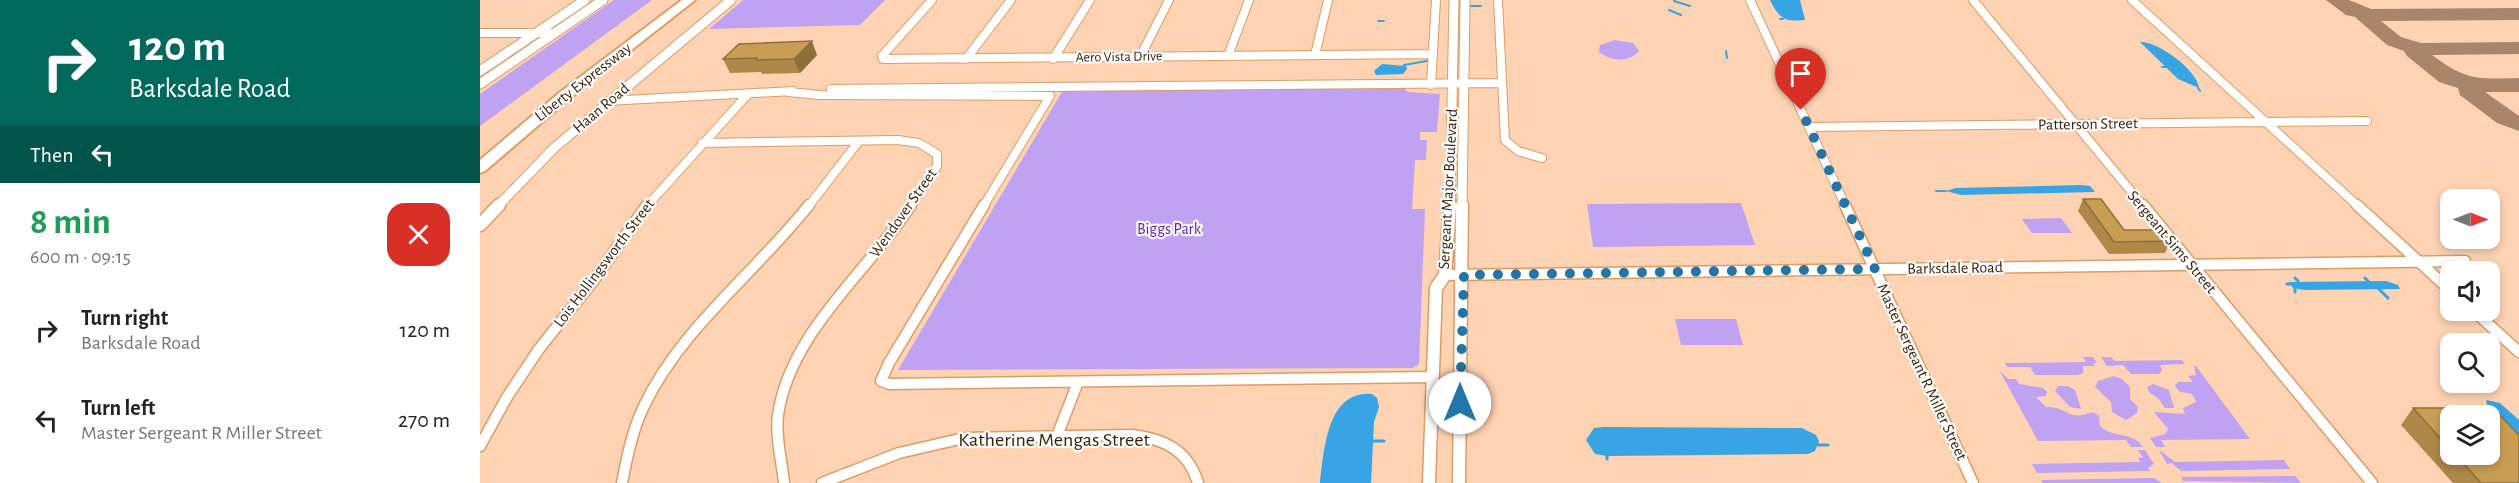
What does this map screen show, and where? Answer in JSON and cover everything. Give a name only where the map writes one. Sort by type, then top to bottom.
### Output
[{"type":"highway","name":"Liberty Expressway","points":[[480,154],[555,92],[677,0]]},
{"type":"highway","name":"Liberty Expressway","points":[[480,168],[564,96],[689,0]]},
{"type":"street","points":[[480,71],[585,0]]},
{"type":"street","points":[[480,84],[603,0]]},
{"type":"street","name":"Haan Road","points":[[480,225],[547,154],[607,101],[731,0]]},
{"type":"street","name":"Aero Vista Drive","points":[[932,0],[882,56],[883,59],[1433,54]]},
{"type":"street","points":[[966,59],[1011,0]]},
{"type":"street","points":[[1053,58],[1090,0]]},
{"type":"street","points":[[1140,57],[1169,0]]},
{"type":"street","points":[[1228,56],[1248,0]]},
{"type":"street","points":[[1315,56],[1328,0]]},
{"type":"street","points":[[1431,85],[1436,0]]},
{"type":"street","name":"Sergeant Major Boulevard","points":[[1429,483],[1436,288],[1445,275],[1449,237],[1454,0]]},
{"type":"street","name":"Sergeant Major Boulevard","points":[[1459,483],[1464,275],[1465,0]]},
{"type":"street","points":[[1498,0],[1505,140],[1518,151],[1542,158]]},
{"type":"street","name":"Master Sergeant R Miller Street","points":[[1750,0],[1973,483]]},
{"type":"street","name":"Sergeant Sims Street","points":[[1973,0],[2372,483]]},
{"type":"street","points":[[2132,0],[2440,281]]},
{"type":"street","points":[[480,33],[555,33]]},
{"type":"street","points":[[607,101],[809,89],[1502,84]]},
{"type":"street","points":[[788,92],[820,95],[1050,96],[881,381],[889,384],[1433,377]]},
{"type":"street","name":"Lois Hollingsworth Street","points":[[480,446],[507,397],[539,350],[593,281],[648,202],[748,94]]},
{"type":"street","name":"Patterson Street","points":[[1809,127],[2367,122]]},
{"type":"street","points":[[622,483],[633,430],[660,376],[686,340],[777,244],[859,141]]},
{"type":"street","name":"Wendover Street","points":[[702,143],[916,141],[929,146],[937,154],[937,166],[892,235],[830,310],[793,362],[778,416],[784,483]]},
{"type":"street","name":"Barksdale Road","points":[[1445,275],[2440,262]]},
{"type":"street","points":[[2485,321],[2519,352]]},
{"type":"street","points":[[1056,436],[1078,382]]},
{"type":"street","name":"Katherine Mengas Street","points":[[822,483],[929,444],[964,438],[1056,436],[1154,437],[1167,441],[1186,455],[1198,483]]},
{"type":"green space","points":[[614,0],[652,0],[480,126],[480,94]]},
{"type":"green space","points":[[743,0],[885,0],[860,25],[709,29]]},
{"type":"green space","points":[[1615,40],[1633,43],[1639,51],[1625,59],[1614,59],[1599,52],[1600,45]]},
{"type":"green space","name":"Biggs Park","points":[[1403,87],[1408,92],[1440,94],[1437,132],[1420,132],[1420,140],[1427,140],[1426,160],[1415,160],[1412,209],[1425,209],[1419,364],[1413,368],[898,370],[1063,90]]},
{"type":"green space","points":[[1741,203],[1755,245],[1593,247],[1587,204]]},
{"type":"green space","points":[[2061,218],[2072,233],[2032,233],[2022,219]]},
{"type":"green space","points":[[1675,319],[1736,319],[1743,345],[1681,345]]},
{"type":"green space","points":[[2083,357],[2093,357],[2097,363],[2093,363],[2095,366],[2083,366],[2083,373],[2078,375],[2035,375],[2030,367],[2007,367],[2005,363],[2086,362]]},
{"type":"green space","points":[[2101,357],[2111,357],[2115,361],[2182,360],[2185,364],[2160,365],[2162,370],[2159,374],[2131,374],[2123,365],[2107,366]]},
{"type":"green space","points":[[2194,366],[2250,439],[2161,440],[2165,447],[2156,447],[2150,438],[2165,434],[2168,429],[2154,412],[2185,414],[2183,408],[2196,402],[2192,394],[2180,392],[2175,386],[2178,382],[2193,382],[2188,376],[2196,375]]},
{"type":"green space","points":[[1999,370],[2008,379],[2016,379],[2019,384],[2043,388],[2047,392],[2046,396],[2036,397],[2046,407],[2060,409],[2073,415],[2093,412],[2099,416],[2100,426],[2105,430],[2134,439],[2143,447],[2131,447],[2126,440],[2038,441]]},
{"type":"green space","points":[[2114,376],[2122,379],[2130,387],[2130,399],[2138,407],[2137,413],[2126,420],[2112,412],[2111,402],[2095,387],[2098,381]]},
{"type":"green space","points":[[2153,384],[2169,390],[2174,408],[2165,408],[2159,399],[2149,392],[2147,387]]},
{"type":"green space","points":[[2058,386],[2068,386],[2075,390],[2081,409],[2070,407],[2055,391]]},
{"type":"green space","points":[[2138,450],[2145,450],[2154,464],[2148,468],[2150,471],[2037,473],[2032,464],[2140,462],[2138,458],[2143,458]]},
{"type":"green space","points":[[2159,450],[2175,462],[2284,460],[2290,469],[2181,471],[2172,463],[2167,464]]},
{"type":"green space","points":[[2295,476],[2301,483],[2179,481],[2183,481],[2181,477]]},
{"type":"green space","points":[[2154,478],[2162,483],[2043,483],[2041,480]]},
{"type":"water","points":[[1770,0],[1800,0],[1805,20],[1783,18]]},
{"type":"water","points":[[2140,42],[2157,46],[2176,58],[2192,74],[2199,88],[2178,79]]},
{"type":"water","points":[[1382,64],[1406,66],[1407,69],[1403,74],[1376,75],[1374,71]]},
{"type":"water","points":[[2090,186],[2095,192],[1961,195],[1946,191],[1956,188]]},
{"type":"water","points":[[2386,281],[2398,285],[2400,289],[2304,290],[2293,288],[2289,282]]},
{"type":"water","points":[[1372,394],[1377,398],[1379,407],[1374,422],[1371,483],[1320,483],[1326,439],[1337,412],[1345,402],[1357,395]]},
{"type":"water","points":[[2486,400],[2500,403],[2519,420],[2519,439],[2500,420],[2500,405],[2487,405]]},
{"type":"water","points":[[1594,428],[1802,428],[1816,435],[1819,441],[1815,451],[1808,454],[1607,456],[1595,454],[1586,440]]},
{"type":"building","points":[[812,41],[794,59],[723,59],[739,44]]},
{"type":"building","points":[[2083,199],[2101,199],[2124,230],[2161,230],[2170,241],[2114,242]]},
{"type":"building","points":[[2413,408],[2440,408],[2440,438]]},
{"type":"building","points":[[2500,415],[2519,435],[2519,483],[2481,483],[2465,465],[2500,465]]},
{"type":"waterway","points":[[1674,1],[1690,6]]},
{"type":"waterway","points":[[1468,6],[1481,6]]},
{"type":"waterway","points":[[1669,10],[1681,15]]},
{"type":"waterway","points":[[1378,21],[1384,21]]},
{"type":"waterway","points":[[1726,51],[1727,58]]},
{"type":"waterway","points":[[1404,65],[1432,60]]},
{"type":"waterway","points":[[1936,191],[1946,191]]},
{"type":"waterway","points":[[2295,278],[2298,281]]},
{"type":"waterway","points":[[2365,278],[2368,281]]},
{"type":"waterway","points":[[2378,288],[2388,298]]},
{"type":"waterway","points":[[1373,441],[1384,441]]},
{"type":"waterway","points":[[1818,445],[1828,445]]},
{"type":"taxiway","points":[[2336,0],[2353,11],[2371,15]]},
{"type":"taxiway","points":[[2371,15],[2519,14]]},
{"type":"taxiway","points":[[2371,15],[2365,18],[2394,41],[2420,49]]},
{"type":"taxiway","points":[[2420,49],[2519,48]]},
{"type":"taxiway","points":[[2420,49],[2414,52],[2447,77],[2473,86]]},
{"type":"taxiway","points":[[2473,86],[2519,85]]},
{"type":"taxiway","points":[[2473,86],[2468,90],[2505,118],[2519,124]]},
{"type":"route","points":[[1460,403],[1464,275],[1875,269],[1801,110]]}]
